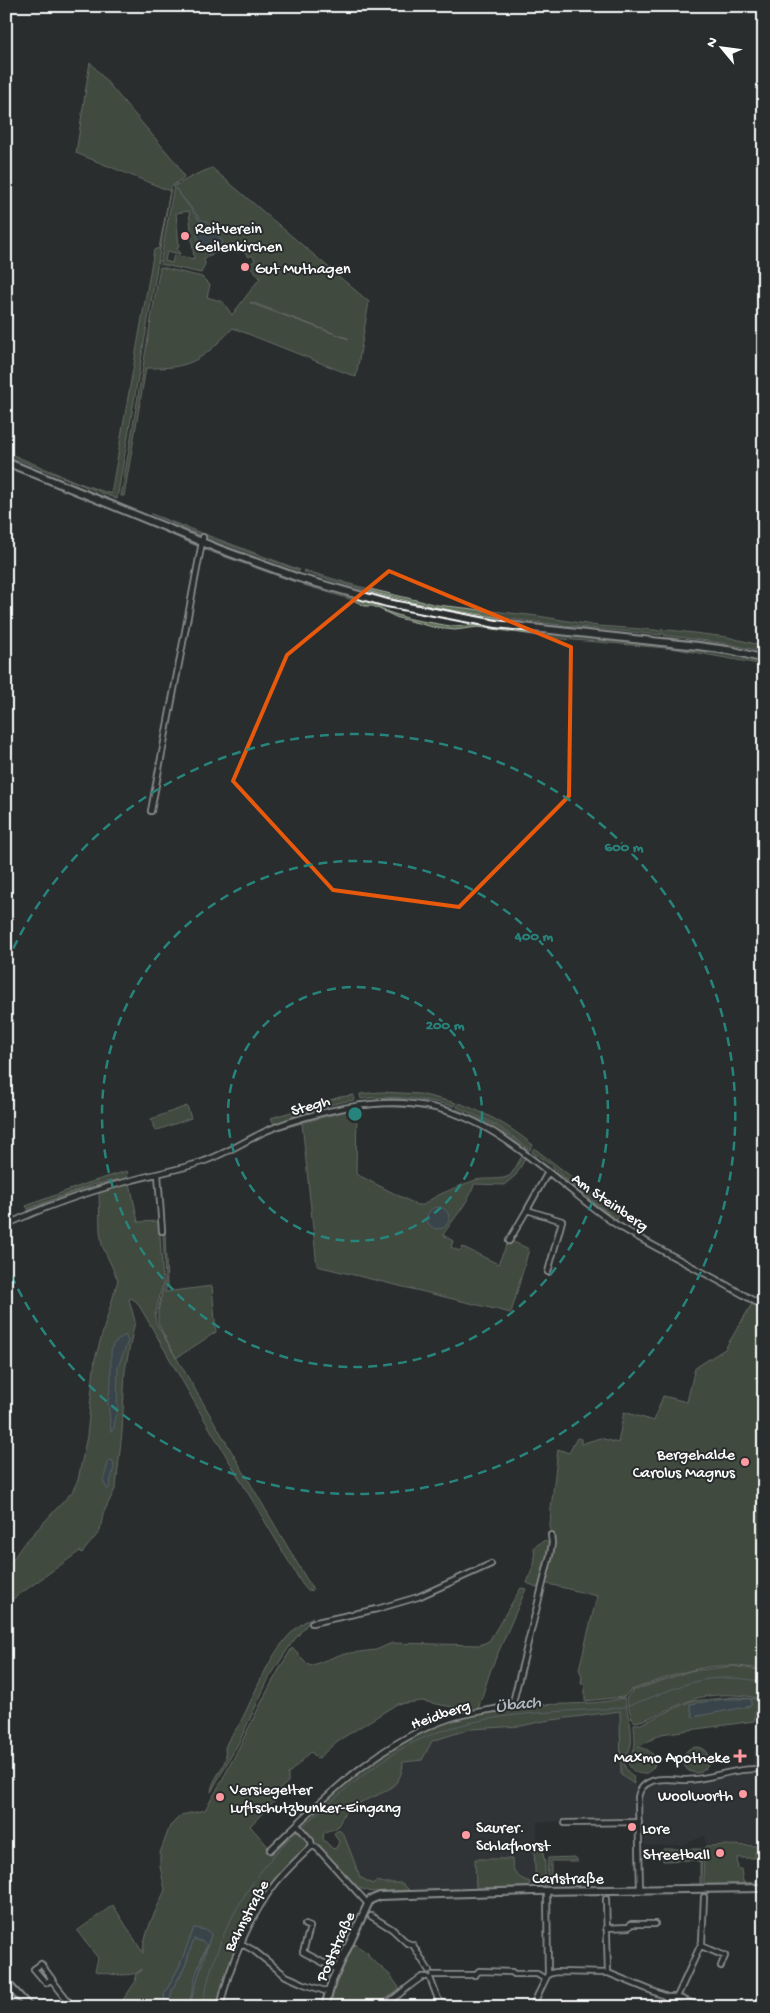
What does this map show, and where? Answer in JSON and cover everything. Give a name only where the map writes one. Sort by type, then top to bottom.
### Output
[{"type":"main road","points":[[6,462],[299,578],[406,607],[496,624],[698,646],[734,651],[764,659]]},
{"type":"main road","name":"Carlstraße","points":[[374,1898],[391,1894],[764,1888]]},
{"type":"main road","name":"Poststraße","points":[[325,2007],[336,1970],[368,1904],[374,1898]]},
{"type":"main road","points":[[6,1982],[29,2007]]},
{"type":"street","points":[[151,811],[203,540]]},
{"type":"street","name":"Stegh","points":[[6,1225],[46,1207],[92,1191],[210,1159],[278,1126],[341,1108],[401,1102],[453,1112],[476,1121]]},
{"type":"street","name":"Am Steinberg","points":[[476,1121],[504,1138],[616,1224],[764,1307]]},
{"type":"street","points":[[510,1241],[548,1172]]},
{"type":"street","points":[[158,1174],[162,1231]]},
{"type":"street","points":[[527,1210],[562,1221],[548,1272]]},
{"type":"street","name":"Heidberg","points":[[270,1850],[299,1827],[357,1771],[413,1734],[452,1718],[512,1706],[550,1555],[551,1535]]},
{"type":"street","points":[[312,1623],[418,1597],[491,1564]]},
{"type":"street","points":[[640,1890],[639,1793],[645,1784],[652,1781],[706,1778],[746,1769],[764,1770]]},
{"type":"street","points":[[565,1823],[639,1822]]},
{"type":"street","points":[[299,1827],[312,1846],[317,1848],[368,1904]]},
{"type":"street","name":"Bahnstraße","points":[[220,2007],[227,1979],[262,1903],[273,1886],[312,1846]]},
{"type":"street","points":[[532,2007],[548,1974],[547,1891]]},
{"type":"street","points":[[677,1997],[700,1946],[704,1930],[704,1897]]},
{"type":"street","points":[[606,1899],[608,1973]]},
{"type":"street","points":[[371,1916],[392,1929],[407,1943],[413,1945],[429,1971],[426,1973],[430,1977],[438,1999],[446,2007]]},
{"type":"street","points":[[606,1928],[629,1927],[631,1924],[655,1924]]},
{"type":"street","points":[[305,1925],[310,1927],[303,1952],[336,1970]]},
{"type":"street","points":[[242,1944],[253,1950],[286,1976],[328,1992]]},
{"type":"street","points":[[700,1946],[725,1956],[721,1966]]},
{"type":"street","points":[[382,2007],[402,1990],[422,1977],[475,1975],[479,1971],[537,1974],[545,1979]]},
{"type":"street","points":[[548,1974],[556,1972],[608,1973],[667,1997],[682,2007]]},
{"type":"street","points":[[51,1980],[73,2007]]},
{"type":"street","points":[[667,1997],[677,1997],[701,2007]]},
{"type":"street","points":[[663,2007],[667,1997]]},
{"type":"highlighted area","points":[[389,571],[571,647],[569,796],[459,907],[333,890],[233,781],[287,655]]},
{"type":"shaded area","points":[[620,1711],[621,1775],[635,1784],[637,1820],[537,1822],[538,1888],[409,1890],[401,1883],[377,1881],[372,1884],[360,1877],[345,1835],[339,1830],[347,1810],[366,1799],[380,1795],[403,1762],[422,1760],[432,1741],[470,1729],[521,1726]]},
{"type":"shaded area","points":[[757,1716],[764,1717],[764,1844],[705,1844],[705,1835],[684,1845],[645,1846],[642,1796],[648,1787],[657,1783],[707,1781],[752,1772]]},
{"type":"green space","points":[[90,62],[177,164],[184,177],[171,187],[117,499],[6,455],[6,452],[79,483],[111,494],[154,250],[159,248],[170,191],[76,153]]},
{"type":"green space","points":[[212,168],[369,302],[356,377],[233,328],[213,348],[195,360],[174,367],[146,368],[124,496],[121,496],[160,267],[202,277],[210,285],[207,297],[223,302],[232,315],[260,278],[249,265],[255,260],[252,255],[249,257],[242,249],[237,253],[230,246],[204,259],[205,264],[201,273],[160,264],[174,186]],"holes":[[[189,211],[194,259],[174,255],[172,263],[165,261],[167,251],[180,254],[177,248],[179,247],[176,213]],[[251,302],[349,339],[250,303]]]},
{"type":"green space","points":[[6,457],[117,502],[6,458]]},
{"type":"green space","points":[[124,514],[200,544],[199,547]]},
{"type":"green space","points":[[151,514],[300,570],[185,529]]},
{"type":"green space","points":[[204,538],[299,573],[296,574],[203,540]]},
{"type":"green space","points":[[204,546],[292,578],[295,582],[203,549]]},
{"type":"green space","points":[[304,570],[357,586],[437,605],[538,616],[598,626],[655,630],[660,631],[662,635],[529,621],[451,610],[340,583],[304,572]]},
{"type":"green space","points":[[304,575],[404,602],[471,615],[555,627],[660,638],[505,622],[471,617],[410,605],[306,578]]},
{"type":"green space","points":[[303,581],[371,601],[388,612],[410,619],[450,626],[483,625],[725,652],[764,661],[764,665],[677,649],[563,639],[478,627],[455,630],[437,628],[398,618],[373,606],[365,606],[353,600],[304,585],[302,584]]},
{"type":"green space","points":[[661,629],[727,637],[764,646],[764,652],[729,644],[664,635]]},
{"type":"green space","points":[[664,637],[726,645],[764,654],[764,657],[664,639]]},
{"type":"green space","points":[[381,1092],[420,1094],[456,1103],[454,1106],[408,1098],[361,1099],[360,1094]]},
{"type":"green space","points":[[354,1095],[354,1100],[303,1113],[274,1124],[271,1118],[340,1097]]},
{"type":"green space","points":[[395,1098],[453,1108],[452,1110],[411,1102],[359,1102]]},
{"type":"green space","points":[[459,1103],[489,1116],[515,1131],[533,1145],[530,1150],[497,1125],[457,1107]]},
{"type":"green space","points":[[187,1106],[191,1118],[155,1131],[151,1119]]},
{"type":"green space","points":[[415,1106],[450,1114],[497,1136],[526,1157],[516,1175],[504,1185],[474,1184],[465,1203],[443,1235],[453,1241],[451,1247],[459,1251],[463,1247],[498,1264],[509,1240],[529,1249],[511,1313],[317,1266],[302,1123],[270,1132],[240,1146],[270,1131],[357,1109],[356,1174],[417,1205],[424,1205],[440,1194],[476,1180],[507,1177],[514,1170],[523,1155],[488,1132],[454,1117],[418,1109],[379,1107]]},
{"type":"green space","points":[[456,1109],[496,1126],[529,1151],[527,1153],[485,1124],[455,1111]]},
{"type":"green space","points":[[534,1148],[620,1214],[617,1220],[551,1165],[532,1152]]},
{"type":"green space","points":[[531,1154],[607,1213],[613,1220],[529,1155]]},
{"type":"green space","points":[[127,1171],[128,1178],[91,1185],[28,1209],[26,1206],[88,1183]]},
{"type":"green space","points":[[119,1181],[30,1212],[27,1211],[70,1193]]},
{"type":"green space","points":[[130,1183],[138,1222],[159,1221],[163,1283],[155,1315],[156,1323],[313,1590],[308,1591],[302,1584],[137,1302],[131,1298],[129,1300],[135,1321],[125,1370],[122,1432],[116,1487],[103,1514],[100,1531],[82,1553],[80,1551],[6,1604],[6,1565],[11,1562],[22,1546],[72,1492],[78,1480],[87,1436],[95,1359],[118,1280],[102,1245],[99,1192]]},
{"type":"green space","points":[[163,1231],[165,1231],[167,1286],[165,1292],[212,1286],[216,1332],[176,1358],[158,1323],[158,1311],[165,1281]]},
{"type":"green space","points":[[753,1302],[764,1310],[764,1670],[727,1666],[696,1669],[631,1690],[624,1697],[585,1701],[585,1684],[581,1684],[582,1676],[579,1669],[597,1596],[544,1583],[553,1544],[550,1526],[558,1449],[569,1453],[577,1438],[581,1439],[581,1444],[600,1438],[618,1443],[624,1412],[654,1421],[663,1396],[687,1402],[695,1368],[725,1349]]},
{"type":"green space","points":[[545,1540],[549,1544],[548,1555],[539,1588],[527,1583],[535,1561],[534,1547]]},
{"type":"green space","points":[[521,1588],[526,1589],[491,1669],[478,1709],[459,1713],[457,1708],[422,1701],[397,1704],[336,1742],[318,1759],[311,1752],[288,1774],[288,1782],[273,1795],[276,1799],[250,1826],[272,1851],[296,1827],[307,1839],[307,1846],[280,1874],[240,1943],[227,1974],[218,2007],[189,2007],[211,1934],[206,1930],[194,1928],[180,1965],[164,1995],[166,2007],[118,2007],[136,1981],[135,1975],[142,1969],[126,1975],[95,1971],[98,1958],[77,1931],[113,1905],[143,1953],[144,1942],[151,1921],[165,1890],[160,1866],[160,1853],[170,1826],[181,1815],[205,1810],[292,1648],[310,1666],[342,1654],[376,1650],[392,1643],[480,1645],[489,1641]]},
{"type":"green space","points":[[313,1617],[291,1644],[269,1678],[239,1742],[211,1792],[213,1783],[225,1761],[227,1742],[240,1723],[269,1664],[288,1637],[299,1626]]},
{"type":"green space","points":[[733,1666],[764,1671],[764,1700],[737,1695],[707,1696],[691,1700],[644,1720],[635,1722],[632,1719],[626,1698],[632,1691],[690,1671]]},
{"type":"green space","points":[[736,1697],[757,1699],[754,1721],[661,1734],[638,1747],[644,1748],[653,1755],[655,1759],[654,1767],[644,1774],[631,1769],[628,1759],[635,1746],[634,1724],[641,1724],[691,1701]],"holes":[[[750,1699],[751,1705],[693,1717],[690,1704]]]},
{"type":"green space","points":[[624,1698],[630,1722],[631,1739],[624,1763],[627,1771],[633,1776],[634,1784],[621,1775],[620,1711],[521,1726],[470,1729],[432,1741],[422,1760],[403,1762],[397,1782],[390,1788],[347,1810],[337,1827],[324,1833],[323,1839],[333,1849],[336,1848],[339,1842],[334,1833],[339,1830],[344,1835],[360,1877],[372,1884],[377,1881],[402,1883],[409,1890],[372,1892],[359,1888],[299,1824],[364,1768],[417,1733],[457,1718],[498,1709],[610,1701]]},
{"type":"green space","points":[[759,1700],[764,1702],[764,1716],[757,1716]]},
{"type":"green space","points":[[696,1747],[705,1751],[709,1760],[705,1769],[696,1773],[687,1769],[683,1760],[687,1751]]},
{"type":"green space","points":[[706,1846],[764,1846],[764,1852],[755,1852],[755,1858],[737,1858],[738,1869],[741,1869],[743,1882],[755,1883],[758,1877],[764,1880],[764,1884],[704,1885],[703,1849]]},
{"type":"green space","points":[[663,1849],[701,1849],[702,1885],[689,1886],[689,1884],[700,1884],[700,1862],[695,1860],[663,1861]]},
{"type":"green space","points":[[534,1850],[542,1850],[545,1862],[545,1888],[536,1888]]},
{"type":"green space","points":[[575,1857],[578,1861],[551,1861],[551,1877],[547,1877],[548,1858]]},
{"type":"green space","points":[[475,1859],[512,1859],[514,1871],[522,1879],[530,1882],[529,1887],[476,1888]]},
{"type":"green space","points":[[193,1939],[207,1945],[202,1956],[188,2007],[172,2007],[172,1991],[185,1966]]},
{"type":"green space","points":[[354,1944],[368,1953],[369,1957],[390,1975],[400,1989],[374,2007],[330,2007],[332,1993]]},
{"type":"green space","points":[[6,1990],[23,2007],[6,2007]]},
{"type":"water","points":[[175,188],[201,220],[206,221],[223,242],[208,255],[202,250],[197,235],[200,221]]},
{"type":"water","points":[[438,1207],[446,1210],[449,1218],[446,1226],[438,1229],[430,1226],[427,1218],[430,1210]]},
{"type":"water","points":[[125,1335],[128,1341],[118,1367],[117,1413],[114,1428],[111,1432],[108,1401],[111,1384],[111,1352],[113,1344]]},
{"type":"water","points":[[109,1460],[113,1461],[114,1467],[109,1488],[107,1489],[103,1481]]},
{"type":"water","points":[[725,1699],[751,1699],[751,1706],[693,1717],[690,1704]]},
{"type":"water","points":[[194,1928],[206,1930],[211,1934],[189,2007],[196,1974],[207,1945],[194,1939],[185,1966],[172,1991],[172,2007],[166,2007],[164,1995],[180,1965]]},
{"type":"waterway","name":"Übach","points":[[303,1826],[376,1766],[401,1749],[453,1727],[507,1716],[619,1708],[681,1686],[708,1679],[736,1678],[764,1682]]},
{"type":"waterway","name":"Übach","points":[[202,2007],[215,1957],[235,1911],[262,1869],[297,1831]]},
{"type":"place","name":"Reitverein Geilenkirchen","points":[[185,236]]},
{"type":"place","name":"Gut Muthagen","points":[[245,267]]},
{"type":"place","name":"Bergehalde Carolus Magnus","points":[[745,1462]]},
{"type":"place","name":"Maxmo Apotheke","points":[[740,1756]]},
{"type":"place","name":"Woolworth","points":[[743,1794]]},
{"type":"place","name":"Versiegelter Luftschutzbunker-Eingang","points":[[220,1797]]},
{"type":"place","name":"Lore","points":[[632,1827]]},
{"type":"place","name":"Saurer. Schlafhorst","points":[[466,1835]]},
{"type":"place","name":"Streetball","points":[[720,1853]]}]
